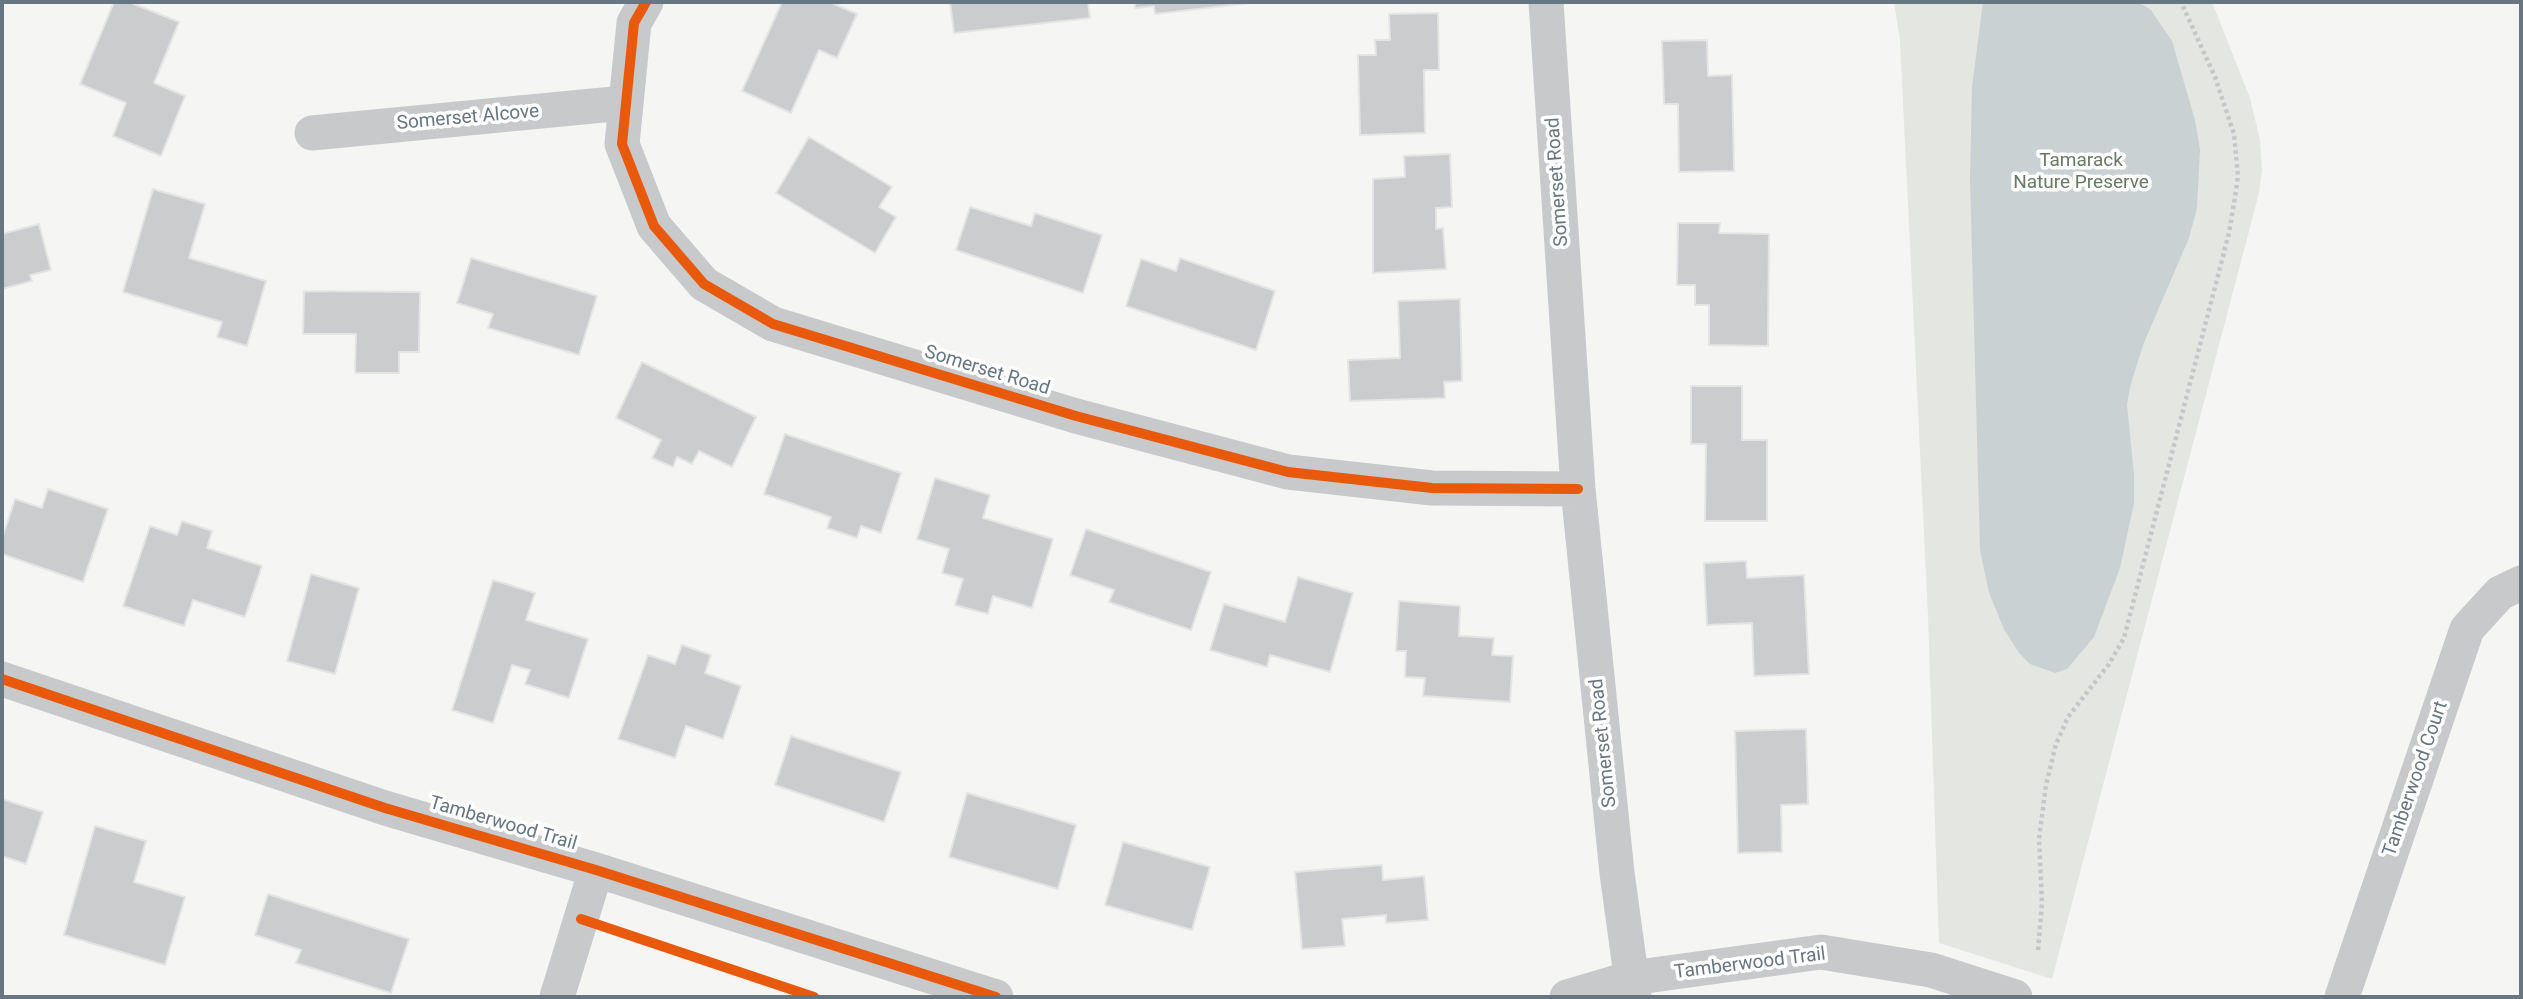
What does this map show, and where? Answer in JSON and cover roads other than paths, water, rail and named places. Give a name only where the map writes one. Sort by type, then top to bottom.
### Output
[{"type":"street","name":"Somerset Road","points":[[646,2],[634,23],[622,144],[654,226],[704,284],[773,324],[1076,416],[1288,472],[1432,488],[1578,489]]},
{"type":"street","name":"Somerset Road","points":[[1546,2],[1578,489],[1616,873],[1632,988]]},
{"type":"street","name":"Somerset Alcove","points":[[312,133],[624,103]]},
{"type":"street","name":"Tamberwood Court","points":[[2342,997],[2467,629],[2500,593],[2521,583]]},
{"type":"street","name":"Tamberwood Trail","points":[[2,679],[385,808],[596,870],[996,997]]},
{"type":"street","points":[[557,997],[596,870]]},
{"type":"street","name":"Tamberwood Trail","points":[[1567,997],[1632,988],[1821,952],[1931,970],[2015,997]]},
{"type":"park label","name":"Tamarack Nature Preserve","points":[[2081,172]]}]
